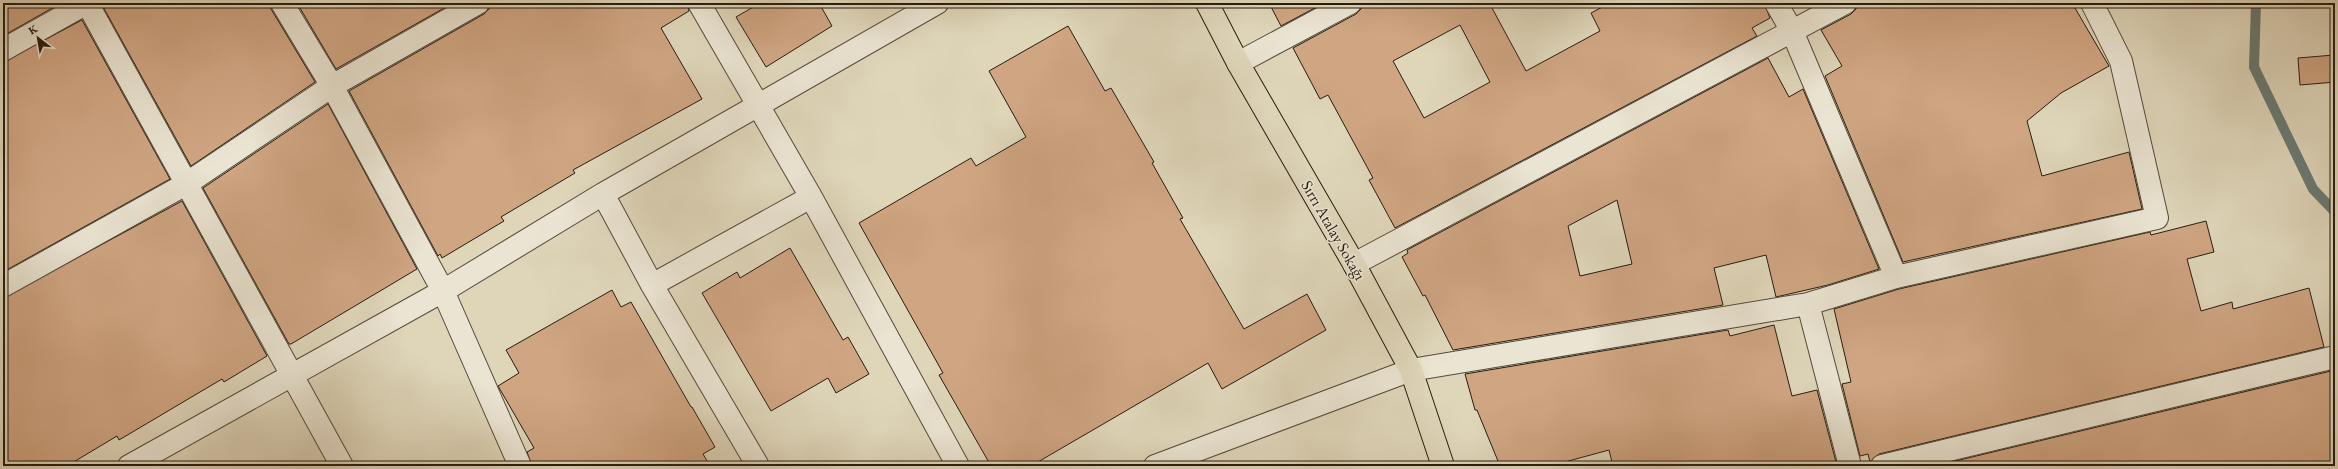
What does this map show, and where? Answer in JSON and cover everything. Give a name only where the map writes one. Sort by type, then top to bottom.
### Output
[{"type":"main road","name":"Sırrı Atalay Sokağı","points":[[1207,3],[1238,63],[1354,264],[1411,370],[1443,466]]},
{"type":"street","points":[[3,50],[87,3],[342,466]]},
{"type":"street","points":[[282,3],[332,86],[442,291],[520,466]]},
{"type":"street","points":[[3,286],[186,184],[332,86],[478,3]]},
{"type":"street","points":[[699,3],[810,197],[958,466]]},
{"type":"street","points":[[129,466],[291,374],[442,291],[603,194],[758,107],[937,3]]},
{"type":"street","points":[[1238,63],[1350,3]]},
{"type":"street","points":[[1776,3],[1792,31],[1896,277]]},
{"type":"street","points":[[1354,264],[1845,3]]},
{"type":"street","points":[[1155,466],[1411,370],[1808,304],[1896,277],[2157,218],[2121,61],[2092,3]]},
{"type":"street","points":[[603,194],[652,285],[758,466]]},
{"type":"street","points":[[652,285],[810,197]]},
{"type":"street","points":[[1808,304],[1850,466]]},
{"type":"street","points":[[1882,466],[2335,357]]},
{"type":"building","points":[[3,3],[61,3],[3,36]]},
{"type":"building","points":[[101,3],[270,3],[271,9],[315,82],[191,166]]},
{"type":"building","points":[[297,3],[453,3],[336,69]]},
{"type":"building","points":[[490,3],[687,3],[689,11],[661,28],[702,99],[573,170],[575,173],[501,217],[504,221],[442,258],[440,254],[438,256],[349,91],[484,14],[489,9]]},
{"type":"building","points":[[760,3],[819,3],[832,26],[766,67],[736,17]]},
{"type":"building","points":[[1269,3],[1324,3],[1281,26]]},
{"type":"building","points":[[1362,3],[1501,3],[1492,8],[1526,71],[1600,31],[1591,13],[1610,3],[1764,3],[1770,18],[1752,28],[1757,36],[1395,228],[1369,180],[1373,178],[1328,95],[1320,99],[1293,48],[1356,14],[1361,9]],"holes":[[[1460,25],[1490,82],[1424,118],[1393,61]]]},
{"type":"building","points":[[1806,3],[1818,3],[1809,8]]},
{"type":"building","points":[[1857,3],[2072,3],[2109,66],[2061,93],[2027,121],[2042,176],[2129,152],[2142,209],[1903,262],[1825,76],[1842,66],[1821,30],[1851,14],[1856,9]]},
{"type":"building","points":[[82,20],[170,179],[3,272],[3,62]]},
{"type":"building","points":[[1068,26],[1105,91],[1111,88],[1154,162],[1152,163],[1183,218],[1180,219],[1244,329],[1307,294],[1326,330],[1222,389],[1208,363],[1031,466],[991,466],[939,375],[943,373],[859,223],[971,158],[976,166],[1026,137],[989,71]]},
{"type":"building","points":[[2334,55],[2335,82],[2300,85],[2298,58]]},
{"type":"building","points":[[1768,58],[1789,97],[1803,89],[1879,269],[1828,285],[1776,297],[1766,255],[1714,268],[1723,305],[1453,350],[1425,295],[1423,296],[1402,257],[1408,253],[1407,250]],"holes":[[[1617,200],[1632,264],[1580,276],[1568,226]]]},
{"type":"building","points":[[328,104],[417,269],[289,344],[203,188]]},
{"type":"building","points":[[182,201],[267,356],[224,382],[222,379],[119,440],[117,436],[67,466],[3,466],[3,298]]},
{"type":"building","points":[[2206,221],[2214,252],[2187,259],[2201,311],[2232,302],[2233,309],[2309,288],[2324,347],[1879,454],[1870,462],[1868,454],[1860,456],[1842,384],[1851,382],[1834,309],[1899,289],[2150,232],[2151,235]]},
{"type":"building","points":[[790,248],[843,340],[848,337],[869,374],[836,393],[828,378],[771,411],[702,293],[737,272],[740,278]]},
{"type":"building","points":[[612,290],[621,307],[631,302],[715,447],[703,454],[710,466],[532,466],[527,452],[534,448],[498,386],[519,373],[506,350]]},
{"type":"building","points":[[1774,325],[1792,396],[1817,390],[1836,462],[1823,466],[1613,466],[1609,450],[1550,466],[1500,466],[1477,410],[1475,410],[1465,374],[1728,330],[1730,336]]},
{"type":"building","points":[[2331,371],[2335,387],[2335,466],[1948,466],[1947,463]]},
{"type":"waterway","points":[[2256,3],[2254,67],[2313,189],[2335,212]]}]
